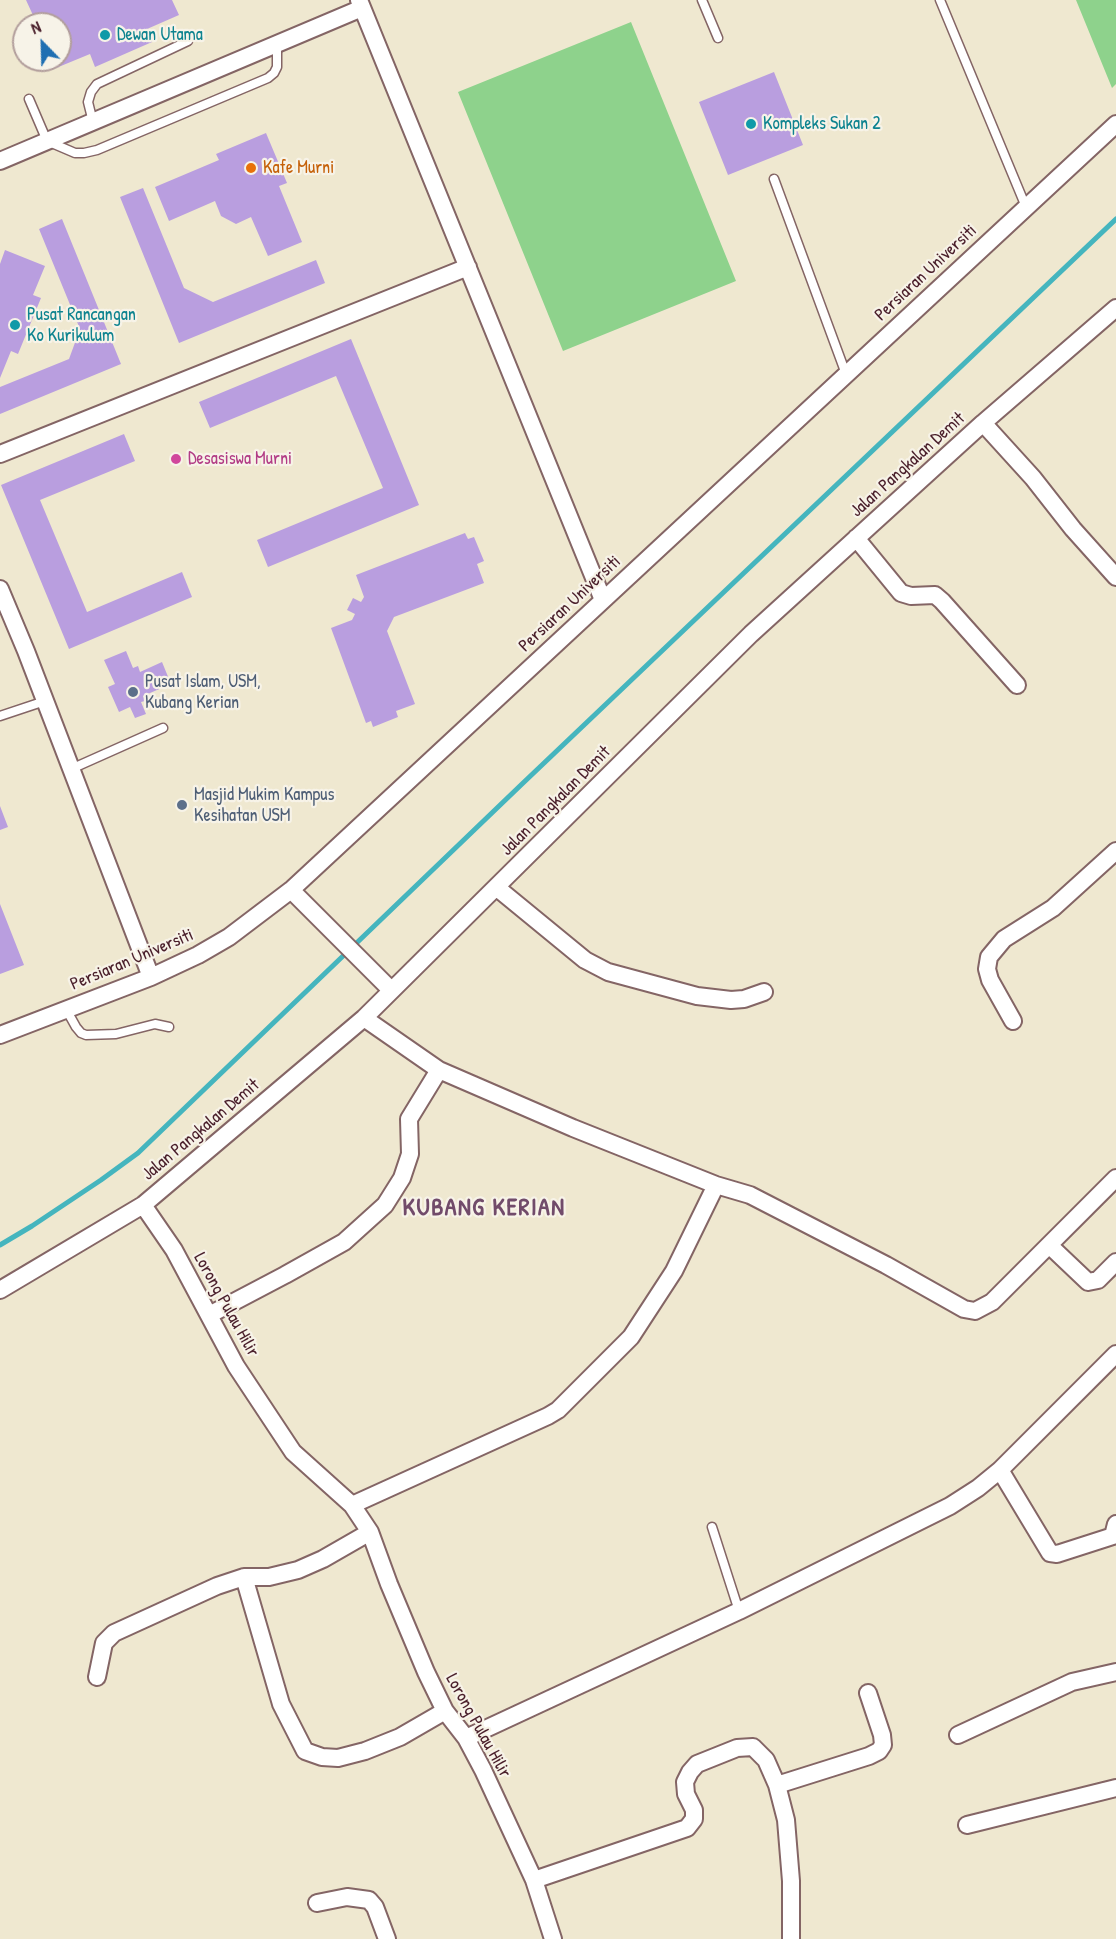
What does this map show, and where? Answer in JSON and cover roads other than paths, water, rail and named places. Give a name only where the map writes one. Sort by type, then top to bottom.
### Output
[{"type":"street","points":[[0,161],[276,45],[361,4],[603,600]]},
{"type":"street","name":"Persiaran Universiti","points":[[0,1035],[151,976],[198,955],[229,937],[291,890],[1116,124]]},
{"type":"street","points":[[0,454],[468,267]]},
{"type":"street","name":"Jalan Pangkalan Demit","points":[[0,1290],[143,1205],[364,1018],[751,633],[983,423],[1114,314]]},
{"type":"street","points":[[983,423],[1033,478],[1073,529],[1116,577]]},
{"type":"street","points":[[856,538],[901,593],[911,596],[935,595],[942,601],[1017,685]]},
{"type":"street","points":[[0,589],[151,976]]},
{"type":"street","points":[[1013,1022],[990,980],[987,969],[989,957],[1004,939],[1053,908],[1116,851]]},
{"type":"street","points":[[496,887],[585,960],[608,972],[697,996],[720,999],[744,999],[764,992]]},
{"type":"street","points":[[291,890],[391,990]]},
{"type":"street","points":[[364,1018],[439,1070],[573,1128],[716,1185],[750,1196],[886,1265],[964,1309],[975,1311],[992,1302],[1116,1178]]},
{"type":"street","points":[[209,1315],[344,1242],[384,1205],[402,1178],[410,1154],[409,1119],[439,1070]]},
{"type":"street","points":[[352,1505],[558,1410],[631,1337],[674,1271],[716,1185]]},
{"type":"street","name":"Lorong Pulau Hilir","points":[[143,1205],[174,1250],[236,1366],[293,1452],[352,1505],[370,1532],[389,1584],[445,1711],[466,1738],[534,1880],[553,1939]]},
{"type":"street","points":[[1048,1245],[1088,1282],[1098,1280],[1116,1262]]},
{"type":"street","points":[[466,1738],[739,1611],[950,1506],[1000,1470],[1116,1354]]},
{"type":"street","points":[[1000,1470],[1050,1553],[1057,1554],[1115,1536]]},
{"type":"street","points":[[97,1677],[104,1643],[114,1633],[217,1586],[243,1577],[269,1577],[298,1570],[323,1559],[370,1532]]},
{"type":"street","points":[[243,1577],[281,1704],[305,1751],[322,1757],[338,1758],[365,1751],[400,1737],[445,1711]]},
{"type":"street","points":[[958,1735],[1072,1682],[1116,1672]]},
{"type":"street","points":[[777,1785],[879,1751],[883,1745],[882,1735],[868,1693]]},
{"type":"street","points":[[534,1880],[687,1828],[694,1819],[694,1810],[686,1794],[685,1782],[690,1772],[697,1764],[737,1748],[753,1747],[761,1753],[777,1785],[786,1821],[791,1881],[790,1939]]},
{"type":"street","points":[[967,1826],[1116,1788]]},
{"type":"street","points":[[317,1903],[347,1897],[369,1900],[375,1907],[387,1939]]},
{"type":"lane","points":[[702,0],[718,38]]},
{"type":"lane","points":[[940,0],[1026,207]]},
{"type":"lane","points":[[93,122],[88,102],[97,84],[188,41]]},
{"type":"lane","points":[[29,99],[47,141],[75,153],[84,153],[268,78],[277,67],[276,45]]},
{"type":"lane","points":[[774,179],[846,374]]},
{"type":"lane","points":[[0,716],[45,701]]},
{"type":"lane","points":[[71,769],[163,728]]},
{"type":"lane","points":[[66,1010],[76,1027],[86,1035],[116,1034],[155,1024],[169,1027]]},
{"type":"lane","points":[[712,1527],[739,1611]]},
{"type":"waterway","points":[[0,1245],[32,1226],[138,1153],[1116,219]]},
{"type":"place","name":"Dewan Utama","points":[[105,35]]},
{"type":"place","name":"Kompleks Sukan 2","points":[[751,124]]},
{"type":"place","name":"Kafe Murni","points":[[251,168]]},
{"type":"place","name":"Pusat Rancangan Ko Kurikulum","points":[[15,325]]},
{"type":"place","name":"Desasiswa Murni","points":[[176,459]]},
{"type":"place","name":"Pusat Islam, USM, Kubang Kerian","points":[[133,692]]},
{"type":"place","name":"Masjid Mukim Kampus Kesihatan USM","points":[[182,805]]},
{"type":"district","name":"KUBANG KERIAN","points":[[484,1209]]}]
